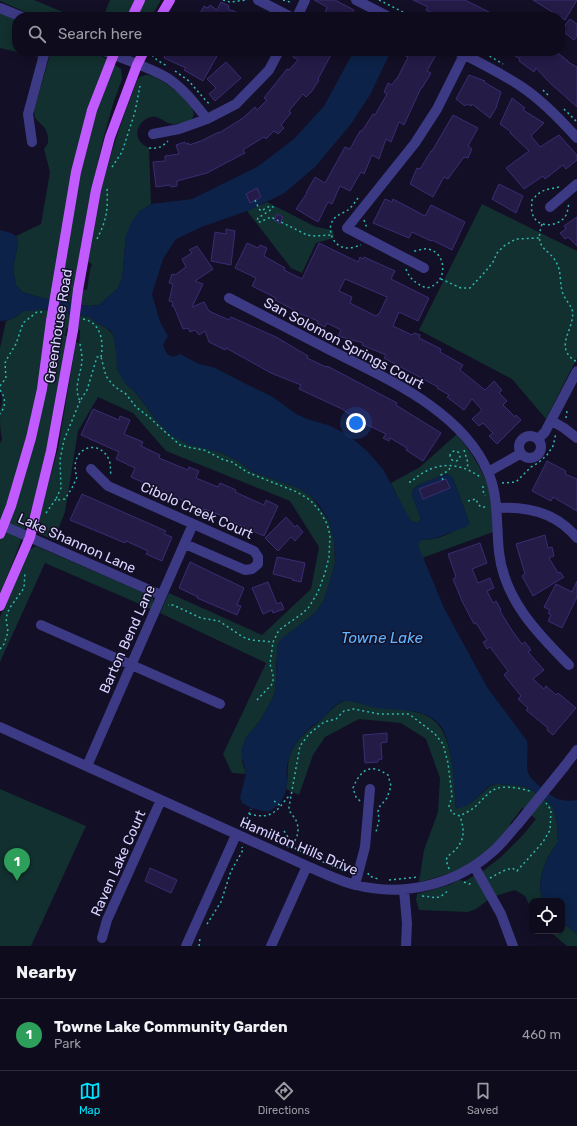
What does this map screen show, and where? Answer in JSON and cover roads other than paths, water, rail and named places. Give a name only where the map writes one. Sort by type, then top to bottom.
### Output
[{"type":"main road","points":[[134,12],[140,0]]},
{"type":"main road","points":[[163,12],[170,0]]},
{"type":"main road","name":"Greenhouse Road","points":[[2,530],[11,506],[31,438],[42,389],[51,321],[76,172],[92,110],[110,56]]},
{"type":"main road","name":"Greenhouse Road","points":[[0,606],[30,537],[51,451],[96,190],[110,137],[142,56]]},
{"type":"street","points":[[258,0],[281,12]]},
{"type":"street","points":[[299,12],[304,0]]},
{"type":"street","points":[[356,0],[379,12]]},
{"type":"street","points":[[0,8],[12,13]]},
{"type":"street","points":[[32,142],[28,114],[44,56]]},
{"type":"street","points":[[119,56],[156,72],[170,80],[191,98],[207,119]]},
{"type":"street","points":[[153,134],[179,129],[207,119],[236,104],[269,70],[276,56]]},
{"type":"street","points":[[424,268],[347,228],[416,143],[437,109],[459,56]]},
{"type":"street","points":[[466,56],[495,70],[522,88],[559,118],[577,138]]},
{"type":"street","points":[[550,207],[577,184]]},
{"type":"street","name":"San Solomon Springs Court","points":[[229,298],[392,382],[422,400],[450,422],[467,438],[481,459],[484,478],[494,492],[492,506],[499,554],[504,575],[513,597],[526,618],[541,637],[569,665]]},
{"type":"street","points":[[538,439],[561,421],[577,371]]},
{"type":"street","points":[[561,421],[577,438]]},
{"type":"street","points":[[530,436],[538,439],[541,448],[538,456],[530,459],[520,454],[518,447],[524,437],[530,436]]},
{"type":"street","points":[[484,478],[520,454]]},
{"type":"street","name":"Cibolo Creek Court","points":[[91,469],[108,486],[254,551],[258,557],[258,564],[252,570],[245,570],[185,544]]},
{"type":"street","points":[[492,506],[522,508],[548,515],[569,528],[577,538]]},
{"type":"street","name":"Barton Bend Lane","points":[[87,766],[193,524]]},
{"type":"street","name":"Lake Shannon Lane","points":[[2,530],[30,537],[161,595]]},
{"type":"street","points":[[41,625],[220,704]]},
{"type":"street","name":"Hamilton Hills Drive","points":[[0,727],[307,866],[355,885],[388,890],[404,890],[436,883],[464,872],[474,866],[490,854],[518,824],[577,750]]},
{"type":"street","points":[[355,885],[366,847],[370,790]]},
{"type":"street","name":"Raven Lake Court","points":[[102,938],[108,920],[161,800]]},
{"type":"street","points":[[186,946],[236,835]]},
{"type":"street","points":[[271,946],[307,866]]},
{"type":"street","points":[[474,866],[501,914],[513,946]]},
{"type":"street","points":[[404,890],[408,934],[406,946]]},
{"type":"water","name":"Towne Lake","points":[[351,56],[389,56],[370,95],[351,124],[315,167],[283,194],[247,211],[204,226],[176,239],[163,259],[152,294],[160,322],[168,336],[163,345],[167,354],[173,357],[180,354],[199,364],[213,367],[273,397],[296,414],[328,425],[348,435],[367,451],[383,469],[411,521],[417,523],[421,519],[412,495],[413,489],[420,484],[446,474],[453,478],[469,523],[466,527],[433,539],[421,540],[418,545],[444,608],[487,687],[527,741],[527,768],[529,775],[538,785],[555,798],[570,801],[577,800],[577,934],[565,924],[565,898],[542,898],[541,893],[540,885],[543,870],[549,855],[558,842],[554,809],[532,790],[514,785],[497,784],[489,786],[466,806],[456,809],[452,765],[448,742],[440,725],[427,715],[410,711],[373,707],[349,701],[338,703],[301,737],[294,747],[289,757],[287,783],[284,797],[279,804],[268,812],[251,808],[242,803],[240,798],[246,774],[241,752],[245,739],[259,722],[274,696],[277,645],[281,639],[315,613],[324,600],[335,563],[334,541],[329,521],[319,505],[311,496],[298,488],[253,472],[238,461],[222,453],[189,445],[170,435],[157,421],[135,392],[126,384],[117,370],[113,334],[110,330],[97,323],[90,317],[39,309],[33,311],[23,311],[13,318],[0,321],[0,230],[16,236],[18,243],[13,269],[16,285],[22,292],[42,298],[89,306],[99,305],[117,289],[122,279],[126,235],[132,221],[139,212],[151,204],[192,199],[257,167],[294,139],[324,106]]},
{"type":"place","name":"Towne Lake Community Garden","points":[[17,881]]}]
